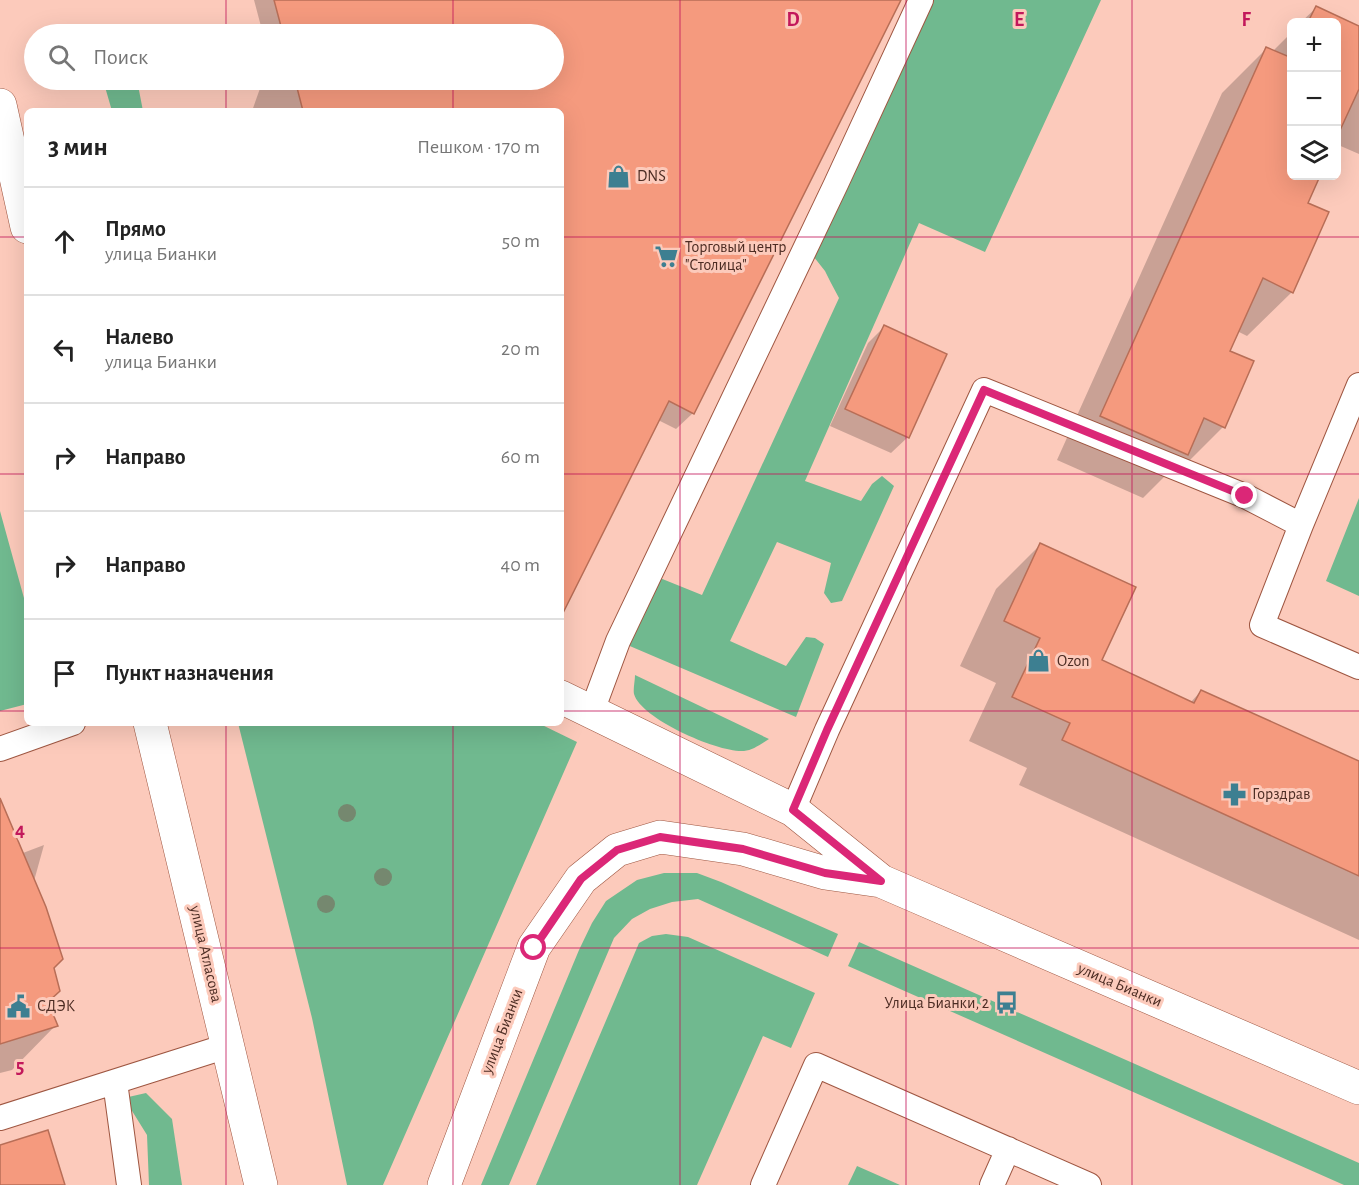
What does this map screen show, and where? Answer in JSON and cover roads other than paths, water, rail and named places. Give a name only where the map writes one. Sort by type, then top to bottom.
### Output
[{"type":"street","points":[[0,105],[24,213]]},
{"type":"street","name":"улица Бианки","points":[[564,698],[793,810],[881,881]]},
{"type":"street","name":"улица Атласова","points":[[151,726],[261,1185]]},
{"type":"street","name":"улица Бианки","points":[[444,1185],[534,948],[581,879],[617,850],[660,837],[743,849],[825,873],[881,881],[1359,1088]]},
{"type":"lane","points":[[592,711],[618,641],[921,0]]},
{"type":"lane","points":[[1359,385],[1262,625],[1359,668]]},
{"type":"lane","points":[[793,810],[827,730],[984,390],[1245,496],[1301,525]]},
{"type":"lane","points":[[0,749],[65,726]]},
{"type":"lane","points":[[0,1118],[228,1046]]},
{"type":"lane","points":[[763,1185],[816,1065],[1089,1185]]},
{"type":"lane","points":[[115,1082],[129,1185]]},
{"type":"lane","points":[[992,1185],[1008,1149]]},
{"type":"place","name":"DNS","points":[[619,176]]},
{"type":"place","name":"Торговый центр \"Столица\"","points":[[667,256]]},
{"type":"place","name":"Ozon","points":[[1039,661]]},
{"type":"place","name":"Горздрав","points":[[1234,794]]},
{"type":"place","name":"Улица Бианки, 2","points":[[1007,1003]]},
{"type":"place","name":"СДЭК","points":[[19,1006]]}]
